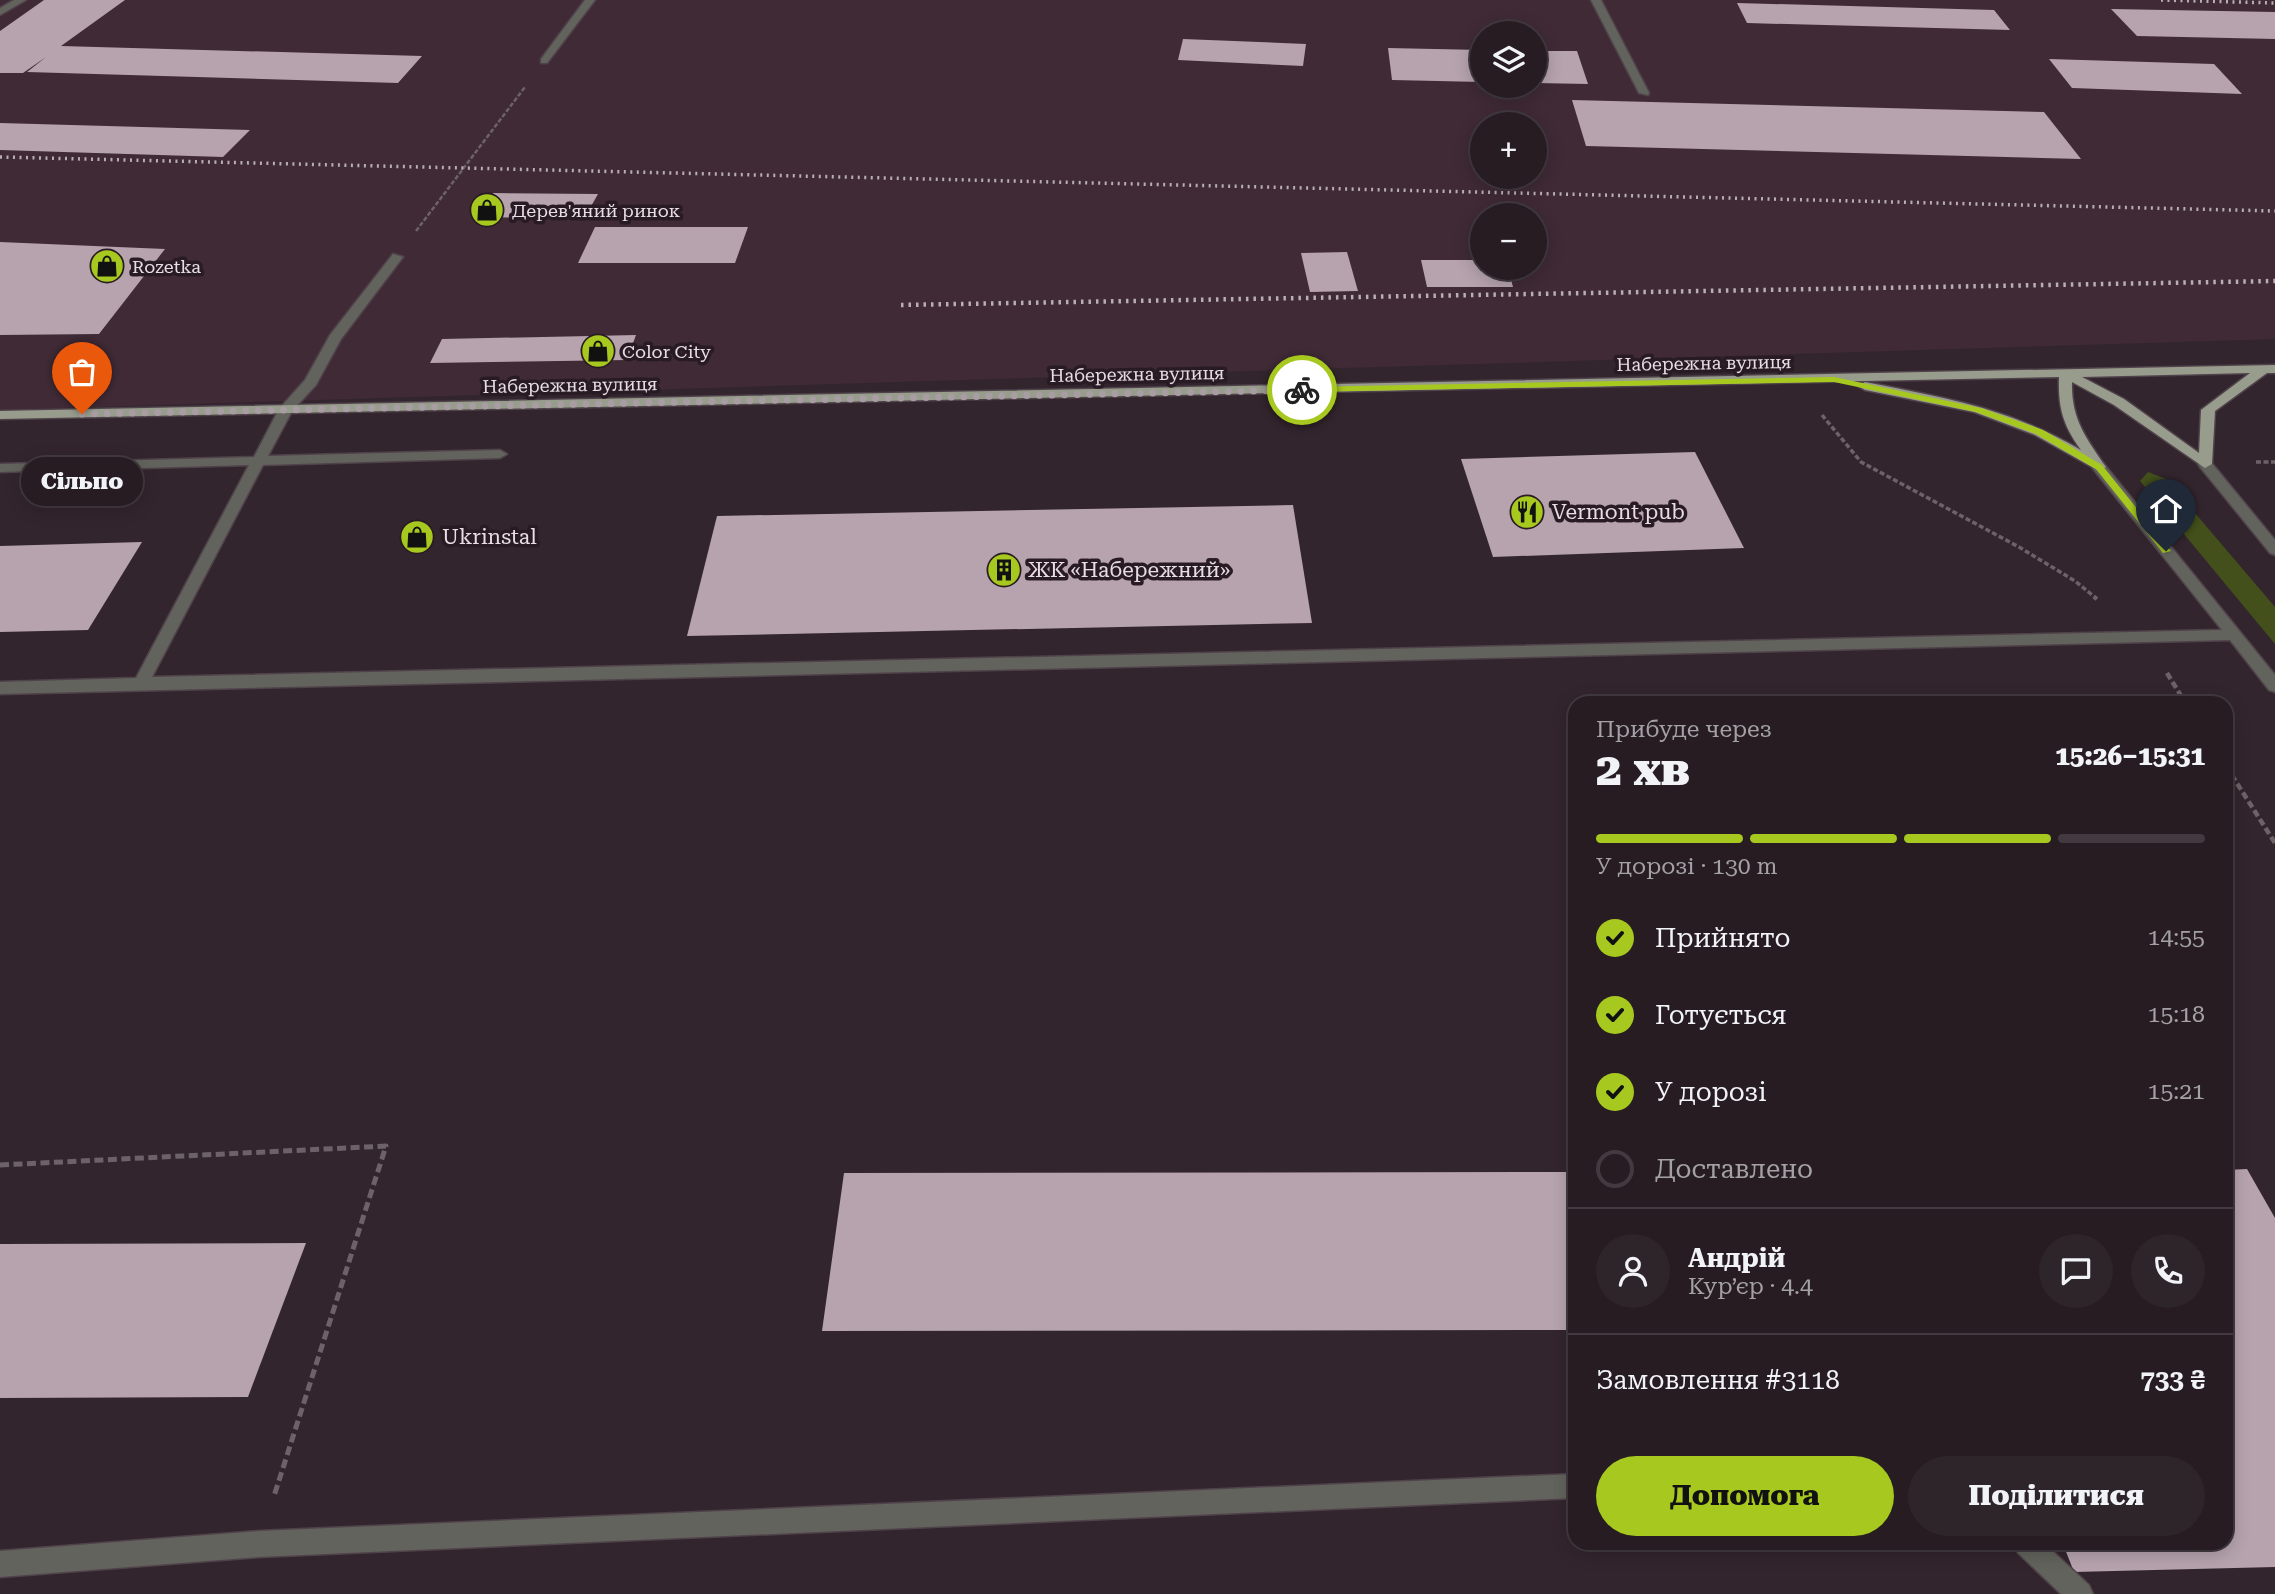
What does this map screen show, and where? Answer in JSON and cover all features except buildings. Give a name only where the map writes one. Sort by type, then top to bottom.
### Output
[{"type":"main road","name":"Набережна вулиця","points":[[0,415],[2269,370]]},
{"type":"main road","points":[[2205,464],[2208,410],[2269,370]]},
{"type":"main road","points":[[2099,467],[2076,433],[2065,404],[2066,374],[2119,402],[2205,464]]},
{"type":"main road","points":[[1834,379],[1978,410],[2040,432],[2099,467]]},
{"type":"street","points":[[0,12],[21,0]]},
{"type":"street","points":[[544,61],[590,0]]},
{"type":"street","points":[[1596,0],[1644,93]]},
{"type":"street","points":[[141,683],[286,410],[311,382],[335,338],[397,257]]},
{"type":"street","points":[[0,468],[500,454]]},
{"type":"street","points":[[2205,464],[2275,550]]},
{"type":"street","points":[[2099,467],[2275,685]]},
{"type":"street","points":[[0,688],[2234,635]]},
{"type":"street","points":[[0,1564],[259,1544],[1568,1486]]},
{"type":"street","points":[[2033,1550],[2080,1594]]},
{"type":"path","points":[[397,257],[544,61]]},
{"type":"path","points":[[1820,414],[1861,462],[2019,547],[2075,581],[2145,639],[2181,696]]},
{"type":"path","points":[[2256,463],[2275,462]]},
{"type":"path","points":[[2233,777],[2275,843]]},
{"type":"path","points":[[0,1165],[386,1146],[259,1544]]},
{"type":"shaded area","points":[[0,0],[2275,0],[2275,339],[0,410]]},
{"type":"green space","points":[[2148,472],[2166,479],[2275,607],[2275,644],[2140,481]]},
{"type":"railway","points":[[2161,0],[2275,3]]},
{"type":"railway","points":[[0,157],[2275,211]]},
{"type":"railway","points":[[901,305],[2275,281]]},
{"type":"way so far","points":[[82,414],[1302,390]]},
{"type":"place","name":"Дерев'яний ринок","points":[[487,210]]},
{"type":"place","name":"Rozetka","points":[[107,266]]},
{"type":"place","name":"Color City","points":[[598,351]]},
{"type":"place","name":"Сільпо","points":[[82,414]]},
{"type":"place","name":"Vermont pub","points":[[1527,512]]},
{"type":"place","name":"Ukrinstal","points":[[417,537]]},
{"type":"place","name":"ЖК «Набережний»","points":[[1004,570]]},
{"type":"route","points":[[1302,390],[1834,379],[1978,410],[2040,432],[2099,467],[2166,551]]}]
